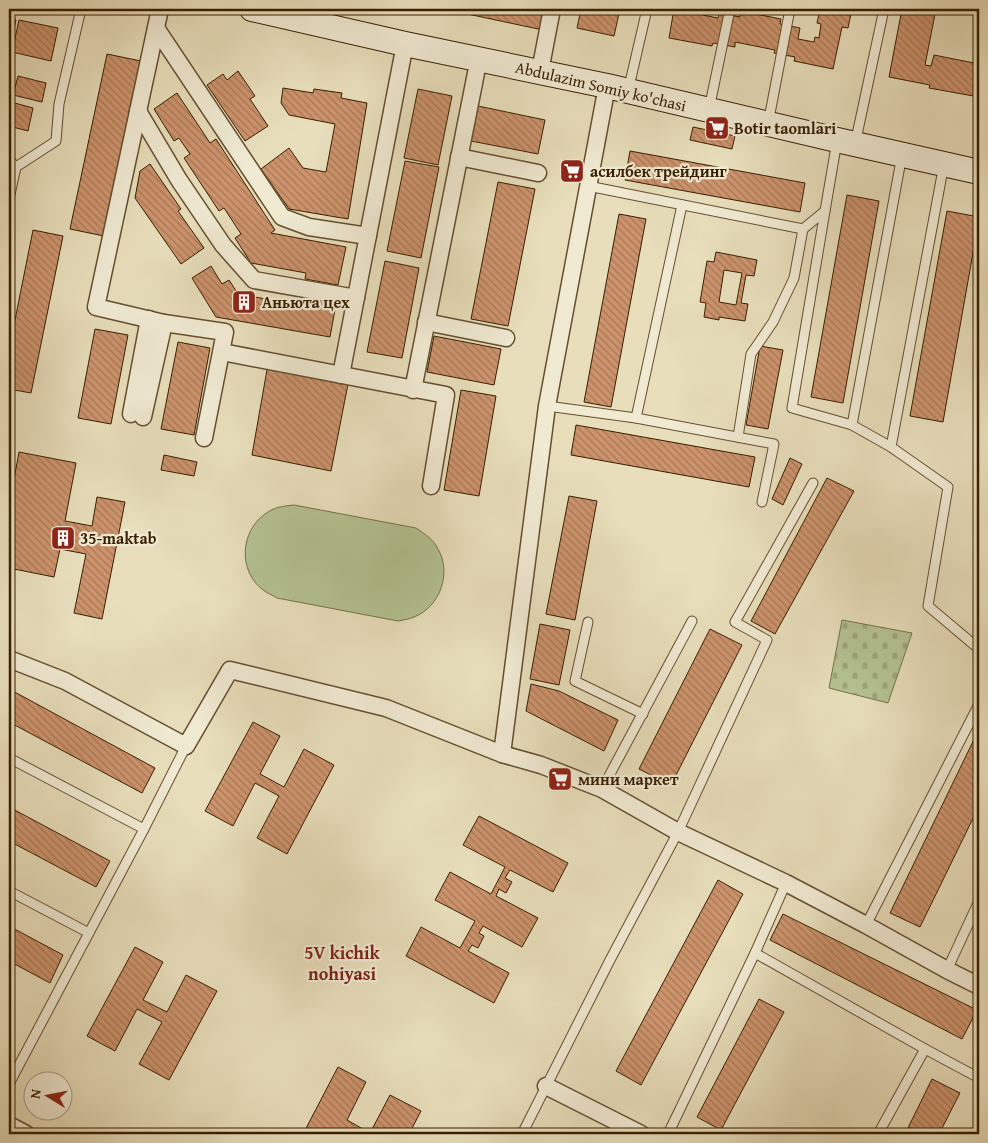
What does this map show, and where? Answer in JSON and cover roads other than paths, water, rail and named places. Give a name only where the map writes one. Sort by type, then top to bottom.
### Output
[{"type":"street","points":[[160,9],[96,307],[156,321],[225,332],[204,438]]},
{"type":"street","name":"Abdulazim Somiy ko'chasi","points":[[252,9],[405,44],[540,71],[979,172]]},
{"type":"street","points":[[540,71],[552,9]]},
{"type":"street","points":[[156,28],[282,217],[309,227],[368,236]]},
{"type":"street","points":[[341,375],[405,44]]},
{"type":"street","points":[[413,390],[479,58]]},
{"type":"street","points":[[502,754],[547,406],[588,186],[618,89]]},
{"type":"street","points":[[138,112],[179,180],[223,245],[254,280],[356,298]]},
{"type":"street","points":[[459,157],[538,173]]},
{"type":"street","points":[[137,415],[156,321]]},
{"type":"street","points":[[426,322],[506,338]]},
{"type":"street","points":[[222,352],[446,395],[431,486]]},
{"type":"street","points":[[9,659],[65,681],[186,746],[230,670],[386,708],[502,754],[541,765],[602,789],[678,832],[786,883],[979,986]]},
{"type":"street","points":[[546,1086],[641,1134]]},
{"type":"street","points":[[9,1125],[26,1134]]},
{"type":"lane","points":[[9,199],[16,168],[56,141],[59,104],[81,9]]},
{"type":"lane","points":[[618,89],[647,9]]},
{"type":"lane","points":[[709,110],[730,9]]},
{"type":"lane","points":[[768,124],[790,9]]},
{"type":"lane","points":[[884,9],[825,211],[792,408],[852,425],[891,447],[948,488],[928,606],[979,649]]},
{"type":"lane","points":[[852,425],[902,154]]},
{"type":"lane","points":[[9,160],[16,168]]},
{"type":"lane","points":[[891,447],[944,164]]},
{"type":"lane","points":[[588,186],[802,229]]},
{"type":"lane","points":[[636,418],[682,205]]},
{"type":"lane","points":[[738,437],[751,354],[774,322],[794,278],[802,229],[825,211]]},
{"type":"lane","points":[[547,406],[636,418],[774,444],[762,502]]},
{"type":"lane","points":[[522,1134],[678,832],[767,640],[735,622],[813,483]]},
{"type":"lane","points":[[602,789],[692,621]]},
{"type":"lane","points":[[588,622],[575,681],[643,714]]},
{"type":"lane","points":[[866,924],[979,707]]},
{"type":"lane","points":[[9,1084],[186,746]]},
{"type":"lane","points":[[9,758],[144,829]]},
{"type":"lane","points":[[668,1134],[755,953],[786,883]]},
{"type":"lane","points":[[9,891],[89,933]]},
{"type":"lane","points":[[947,970],[979,900]]},
{"type":"lane","points":[[755,953],[979,1078]]},
{"type":"lane","points":[[878,1134],[925,1049]]},
{"type":"place","name":"Botir taomlari","points":[[717,128]]},
{"type":"place","name":"асилбек трейдинг","points":[[572,171]]},
{"type":"place","name":"Аньюта цех","points":[[244,302]]},
{"type":"place","name":"35-maktab","points":[[63,538]]},
{"type":"place","name":"мини маркет","points":[[560,779]]},
{"type":"district","name":"5V kichik nohiyasi","points":[[342,963]]}]
